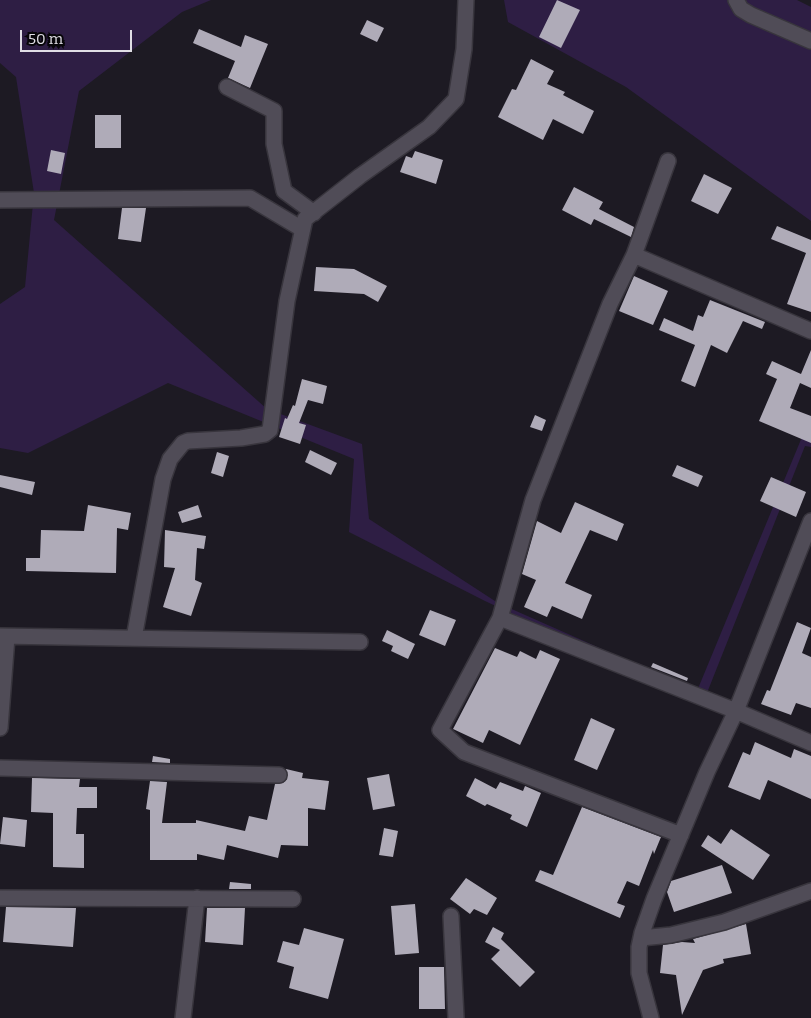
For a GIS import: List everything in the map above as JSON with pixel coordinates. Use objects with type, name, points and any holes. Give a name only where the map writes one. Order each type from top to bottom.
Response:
[{"type":"street","points":[[134,638],[163,478],[170,459],[183,443],[188,441],[241,438],[265,434],[270,430],[287,301],[302,228],[306,219],[360,176],[429,127],[456,100],[464,49],[466,0]]},
{"type":"street","points":[[736,0],[740,9],[811,41]]},
{"type":"street","points":[[227,87],[274,112],[274,144],[284,191],[314,213]]},
{"type":"street","points":[[668,161],[634,255],[610,304],[533,500],[500,618],[440,730],[464,752],[681,835]]},
{"type":"street","points":[[0,200],[250,198],[302,228]]},
{"type":"street","points":[[634,255],[811,331]]},
{"type":"street","points":[[651,1018],[643,995],[639,973],[641,938],[654,899],[707,772],[736,711],[811,521]]},
{"type":"street","points":[[500,618],[736,711],[811,743]]},
{"type":"street","points":[[0,728],[3,636],[360,642]]},
{"type":"street","points":[[0,768],[279,774]]},
{"type":"street","points":[[641,938],[671,935],[724,922],[811,890]]},
{"type":"street","points":[[0,898],[293,899]]},
{"type":"street","points":[[187,1018],[197,898]]},
{"type":"street","points":[[451,916],[456,1018]]},
{"type":"shaded area","points":[[0,0],[211,0],[182,12],[79,91],[54,220],[267,409],[362,444],[369,519],[498,603],[697,691],[802,437],[811,436],[811,447],[805,446],[703,703],[485,601],[349,532],[354,459],[168,383],[28,453],[0,448],[0,304],[25,287],[34,193],[16,77],[0,63]]},
{"type":"shaded area","points":[[504,0],[797,0],[811,7],[811,221],[626,87],[508,22]]},
{"type":"building","points":[[557,0],[580,10],[561,48],[539,37]]},
{"type":"building","points":[[367,20],[384,28],[377,42],[360,34]]},
{"type":"building","points":[[199,29],[241,47],[245,35],[268,44],[250,88],[228,78],[235,61],[193,43]]},
{"type":"building","points":[[531,59],[554,71],[547,84],[565,92],[563,95],[594,111],[583,134],[553,119],[543,140],[498,117],[512,89],[516,90]]},
{"type":"building","points":[[95,115],[121,115],[121,148],[95,148]]},
{"type":"building","points":[[51,150],[65,153],[61,174],[47,171]]},
{"type":"building","points":[[415,151],[443,160],[436,184],[400,172],[406,156],[412,158]]},
{"type":"building","points":[[704,174],[732,188],[718,214],[691,201]]},
{"type":"building","points":[[574,187],[603,202],[599,209],[634,227],[631,237],[594,219],[591,225],[562,210]]},
{"type":"building","points":[[122,208],[146,208],[141,242],[118,239]]},
{"type":"building","points":[[777,226],[811,240],[811,312],[787,304],[806,253],[771,239]]},
{"type":"building","points":[[316,267],[354,269],[387,286],[378,302],[364,294],[314,291]]},
{"type":"building","points":[[634,276],[668,291],[653,325],[619,311]]},
{"type":"building","points":[[710,300],[765,322],[762,329],[743,321],[727,353],[711,345],[695,387],[681,381],[695,345],[659,330],[664,318],[693,331],[698,315],[703,317]]},
{"type":"building","points":[[811,350],[811,388],[800,383],[790,408],[811,416],[811,443],[759,421],[777,379],[766,374],[772,361],[801,374]]},
{"type":"building","points":[[302,379],[327,386],[323,404],[308,400],[299,423],[306,425],[300,444],[279,437],[285,418],[287,419],[293,405],[295,406]]},
{"type":"building","points":[[535,415],[546,420],[542,431],[530,427]]},
{"type":"building","points":[[310,450],[337,463],[331,475],[305,462]]},
{"type":"building","points":[[217,452],[229,456],[223,477],[211,473]]},
{"type":"building","points":[[677,465],[703,476],[698,487],[672,476]]},
{"type":"building","points":[[0,475],[35,482],[32,495],[0,487]]},
{"type":"building","points":[[771,477],[806,492],[796,517],[760,501]]},
{"type":"building","points":[[575,502],[624,524],[617,541],[590,530],[565,583],[592,595],[582,619],[552,606],[547,617],[524,607],[536,580],[522,574],[537,521],[561,533]]},
{"type":"building","points":[[88,505],[131,513],[128,530],[117,528],[116,573],[26,571],[26,558],[40,558],[41,530],[84,531]]},
{"type":"building","points":[[198,505],[202,517],[182,523],[178,512]]},
{"type":"building","points":[[165,530],[206,536],[204,549],[197,548],[195,580],[202,583],[191,616],[163,607],[175,568],[164,567]]},
{"type":"building","points":[[430,610],[456,620],[445,646],[419,635]]},
{"type":"building","points":[[797,622],[811,628],[802,653],[811,657],[811,708],[796,703],[791,715],[761,704],[767,690],[770,691]]},
{"type":"building","points":[[387,630],[415,644],[408,659],[391,651],[393,646],[382,641]]},
{"type":"building","points":[[495,648],[517,657],[520,651],[536,659],[540,650],[560,659],[520,745],[489,730],[483,743],[453,729]]},
{"type":"building","points":[[653,663],[688,678],[687,681],[651,667]]},
{"type":"building","points":[[591,718],[615,729],[597,770],[574,760]]},
{"type":"building","points":[[755,742],[791,758],[794,749],[811,756],[811,799],[768,780],[760,800],[728,787],[743,752],[750,755]]},
{"type":"building","points":[[153,756],[170,759],[170,763],[152,762]]},
{"type":"building","points":[[286,769],[303,773],[302,778],[329,781],[325,810],[308,808],[308,846],[281,845],[278,858],[227,845],[224,860],[197,854],[197,860],[150,860],[150,810],[146,809],[150,781],[167,782],[162,823],[196,823],[196,820],[245,831],[249,816],[267,820],[275,784],[283,783],[287,779]]},
{"type":"building","points":[[389,774],[395,806],[373,810],[367,778]]},
{"type":"building","points":[[32,778],[80,779],[79,787],[97,787],[97,808],[77,808],[76,834],[84,834],[84,868],[53,867],[53,813],[31,812]]},
{"type":"building","points":[[475,778],[496,789],[500,782],[523,791],[525,786],[541,793],[527,827],[510,819],[512,815],[487,804],[485,806],[466,796]]},
{"type":"building","points":[[582,807],[661,837],[654,854],[653,850],[639,886],[627,881],[617,903],[625,906],[620,918],[535,881],[540,870],[553,875]]},
{"type":"building","points":[[3,817],[27,820],[25,847],[0,844]]},
{"type":"building","points":[[384,828],[398,831],[393,857],[379,855]]},
{"type":"building","points":[[731,829],[770,855],[753,880],[701,846],[708,835],[721,844]]},
{"type":"building","points":[[722,865],[732,893],[674,912],[667,892],[671,881]]},
{"type":"building","points":[[466,878],[497,898],[487,915],[474,909],[470,914],[450,899]]},
{"type":"building","points":[[230,882],[251,884],[251,889],[229,889]]},
{"type":"building","points":[[415,904],[419,953],[395,955],[391,906]]},
{"type":"building","points":[[6,907],[76,908],[73,947],[3,942]]},
{"type":"building","points":[[207,908],[245,908],[243,945],[205,942]]},
{"type":"building","points":[[746,924],[751,954],[723,959],[724,963],[703,970],[682,1015],[676,975],[660,973],[663,945],[682,942],[695,943],[693,939]]},
{"type":"building","points":[[493,927],[504,933],[501,939],[535,972],[520,987],[491,959],[500,950],[485,942]]},
{"type":"building","points":[[304,928],[344,939],[328,999],[289,988],[294,967],[277,962],[283,941],[299,945]]},
{"type":"building","points":[[419,967],[444,967],[445,1009],[419,1009]]}]
